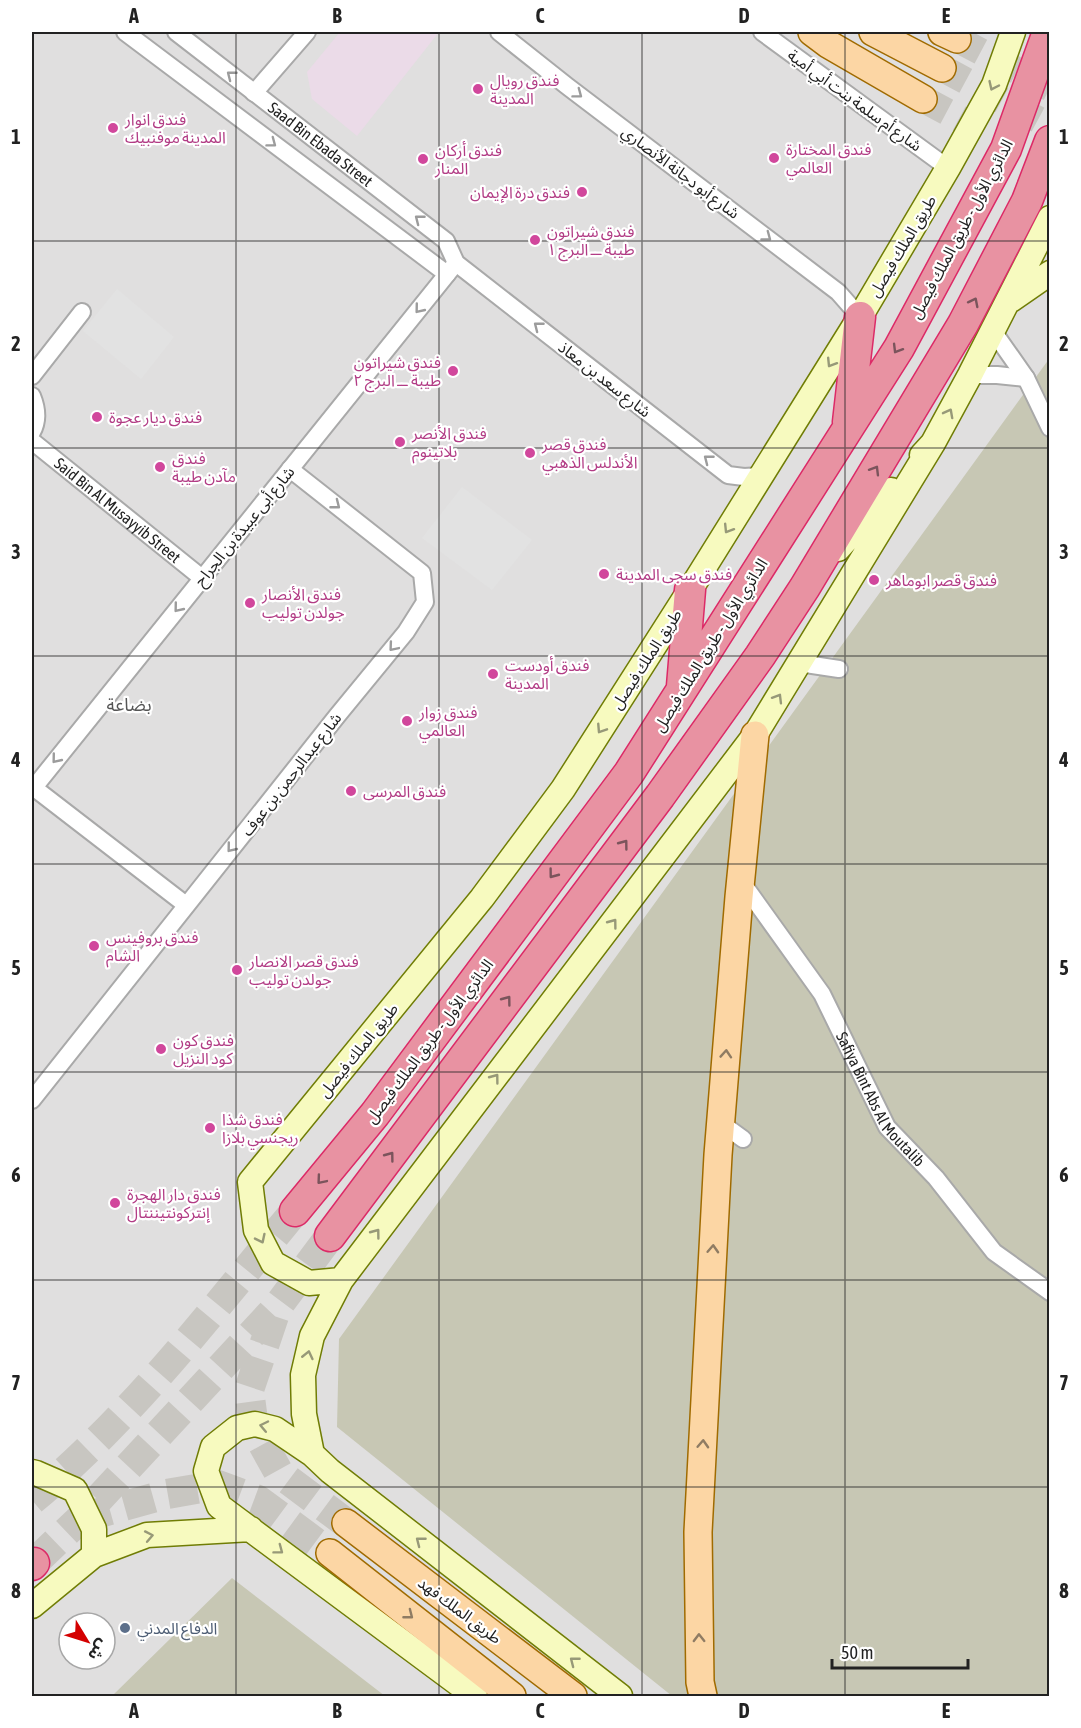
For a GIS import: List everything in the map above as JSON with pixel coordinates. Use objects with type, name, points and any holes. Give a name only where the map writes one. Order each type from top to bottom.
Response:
[{"type":"highway","name":"الدائري الأول - طريق الملك فيصل","points":[[295,1211],[375,1114],[629,773],[899,348],[1006,149],[1048,32]]},
{"type":"highway","points":[[330,1236],[660,796],[760,656],[799,596],[963,324],[1042,210],[1050,141]]},
{"type":"highway","points":[[1006,149],[1011,182],[1042,210]]},
{"type":"highway","points":[[848,428],[860,317]]},
{"type":"highway","points":[[751,581],[799,596]]},
{"type":"highway","points":[[682,690],[690,591]]},
{"type":"main road","points":[[812,32],[828,44],[923,99]]},
{"type":"main road","points":[[873,32],[942,68]]},
{"type":"main road","name":"طريق الملك فيصل","points":[[341,1280],[309,1283],[273,1263],[256,1230],[250,1182],[482,898],[562,789],[690,591],[860,317],[994,85],[1013,32]]},
{"type":"main road","points":[[312,1454],[304,1414],[303,1375],[312,1336],[341,1280],[755,735],[933,443],[1007,303],[1042,210]]},
{"type":"main road","points":[[1007,303],[1050,273]]},
{"type":"main road","points":[[799,596],[933,443]]},
{"type":"main road","points":[[703,1696],[700,1682],[698,1532],[721,1123],[740,881],[755,735]]},
{"type":"main road","points":[[475,1696],[219,1506],[206,1471],[213,1447],[237,1428],[255,1424],[275,1429],[312,1454],[330,1471],[620,1696]]},
{"type":"main road","points":[[32,1472],[75,1490],[94,1529],[94,1555]]},
{"type":"main road","name":"طريق الملك فهد","points":[[346,1523],[573,1696]]},
{"type":"main road","points":[[32,1606],[94,1555],[147,1535],[251,1529]]},
{"type":"main road","points":[[330,1553],[512,1696]]},
{"type":"street","name":"شارع سعد بن معاذ","points":[[125,32],[451,269],[728,475],[760,476]]},
{"type":"street","name":"Saad Bin Ebada Street","points":[[176,32],[446,241],[451,269]]},
{"type":"street","points":[[254,93],[307,32]]},
{"type":"street","name":"شارع أبو دجانة الأنصاري","points":[[499,32],[838,292],[860,317]]},
{"type":"street","name":"شارع أم سلمة بنت أبي أمية","points":[[762,32],[948,168]]},
{"type":"street","name":"شارع أبى عبيدة بن الجراح","points":[[32,789],[451,269]]},
{"type":"street","points":[[32,376],[82,312]]},
{"type":"street","points":[[993,331],[1026,378],[1050,428]]},
{"type":"street","points":[[970,375],[1026,378]]},
{"type":"street","points":[[32,396],[36,408],[35,426],[32,432]]},
{"type":"street","name":"Said Bin Al Musayyib Street","points":[[32,441],[202,578]]},
{"type":"street","name":"شارع عبدالرحمن بن عوف","points":[[32,1100],[406,632],[425,602],[422,573],[290,469]]},
{"type":"street","points":[[799,663],[839,669]]},
{"type":"street","points":[[32,789],[186,905]]},
{"type":"street","name":"Safiya Bint Abs Al Moutalib","points":[[740,881],[822,994],[886,1126],[936,1178],[994,1252],[1050,1292]]},
{"type":"street","points":[[721,1123],[743,1139]]},
{"type":"shaded area","points":[[32,32],[1049,32],[1049,1696],[32,1696]]},
{"type":"shaded area","points":[[340,32],[439,32],[357,136],[312,99],[307,72]]},
{"type":"shaded area","points":[[117,289],[174,337],[141,379],[83,331]]},
{"type":"shaded area","points":[[1049,359],[1049,1696],[672,1696],[337,1427],[339,1339]]},
{"type":"shaded area","points":[[462,487],[532,540],[492,590],[422,538]]},
{"type":"shaded area","points":[[232,1578],[385,1696],[112,1696]]},
{"type":"tunnel","points":[[957,39],[1050,88]]},
{"type":"tunnel","points":[[942,68],[1050,126]]},
{"type":"tunnel","points":[[923,99],[1050,167]]},
{"type":"tunnel","points":[[32,1500],[104,1434],[170,1362],[295,1211]]},
{"type":"tunnel","points":[[34,1563],[81,1518],[278,1306],[330,1236]]},
{"type":"tunnel","points":[[274,1316],[249,1390],[254,1428],[279,1473],[346,1523]]},
{"type":"tunnel","points":[[81,1518],[167,1494],[218,1485],[258,1500],[330,1553]]},
{"type":"place","name":"فندق رويال المدينة","points":[[478,89]]},
{"type":"place","name":"فندق انوار المدينة موفنبيك","points":[[113,128]]},
{"type":"place","name":"فندق المختارة العالمي","points":[[774,158]]},
{"type":"place","name":"فندق أركان المنار","points":[[423,159]]},
{"type":"place","name":"فندق درة الإيمان","points":[[582,192]]},
{"type":"place","name":"فندق شيراتون طيبة ــ البرج ١","points":[[535,240]]},
{"type":"place","name":"فندق شيراتون طيبة ــ البرج ٢","points":[[453,371]]},
{"type":"place","name":"فندق ديار عجوة","points":[[97,417]]},
{"type":"place","name":"فندق الأنصر بلاتينوم","points":[[400,442]]},
{"type":"place","name":"فندق قصر الأندلس الذهبي","points":[[530,453]]},
{"type":"place","name":"فندق مآدن طيبة","points":[[160,467]]},
{"type":"place","name":"فندق سجى المدينة","points":[[604,574]]},
{"type":"place","name":"فندق قصر ابوماهر","points":[[874,580]]},
{"type":"place","name":"فندق الأنصار جولدن توليب","points":[[250,603]]},
{"type":"place","name":"فندق أودست المدينة","points":[[493,674]]},
{"type":"place","name":"فندق زوار العالمي","points":[[407,721]]},
{"type":"place","name":"فندق المرسى","points":[[351,791]]},
{"type":"place","name":"فندق بروفينس الشام","points":[[94,946]]},
{"type":"place","name":"فندق قصر الانصار جولدن توليب","points":[[237,970]]},
{"type":"place","name":"فندق كون كود النزيل","points":[[161,1049]]},
{"type":"place","name":"فندق شذا ريجنسي بلازا","points":[[210,1128]]},
{"type":"place","name":"فندق دار الهجرة إنتركونتيننتال","points":[[115,1203]]},
{"type":"place","name":"الدفاع المدني","points":[[125,1628]]},
{"type":"district","name":"بضاعة","points":[[129,705]]}]
